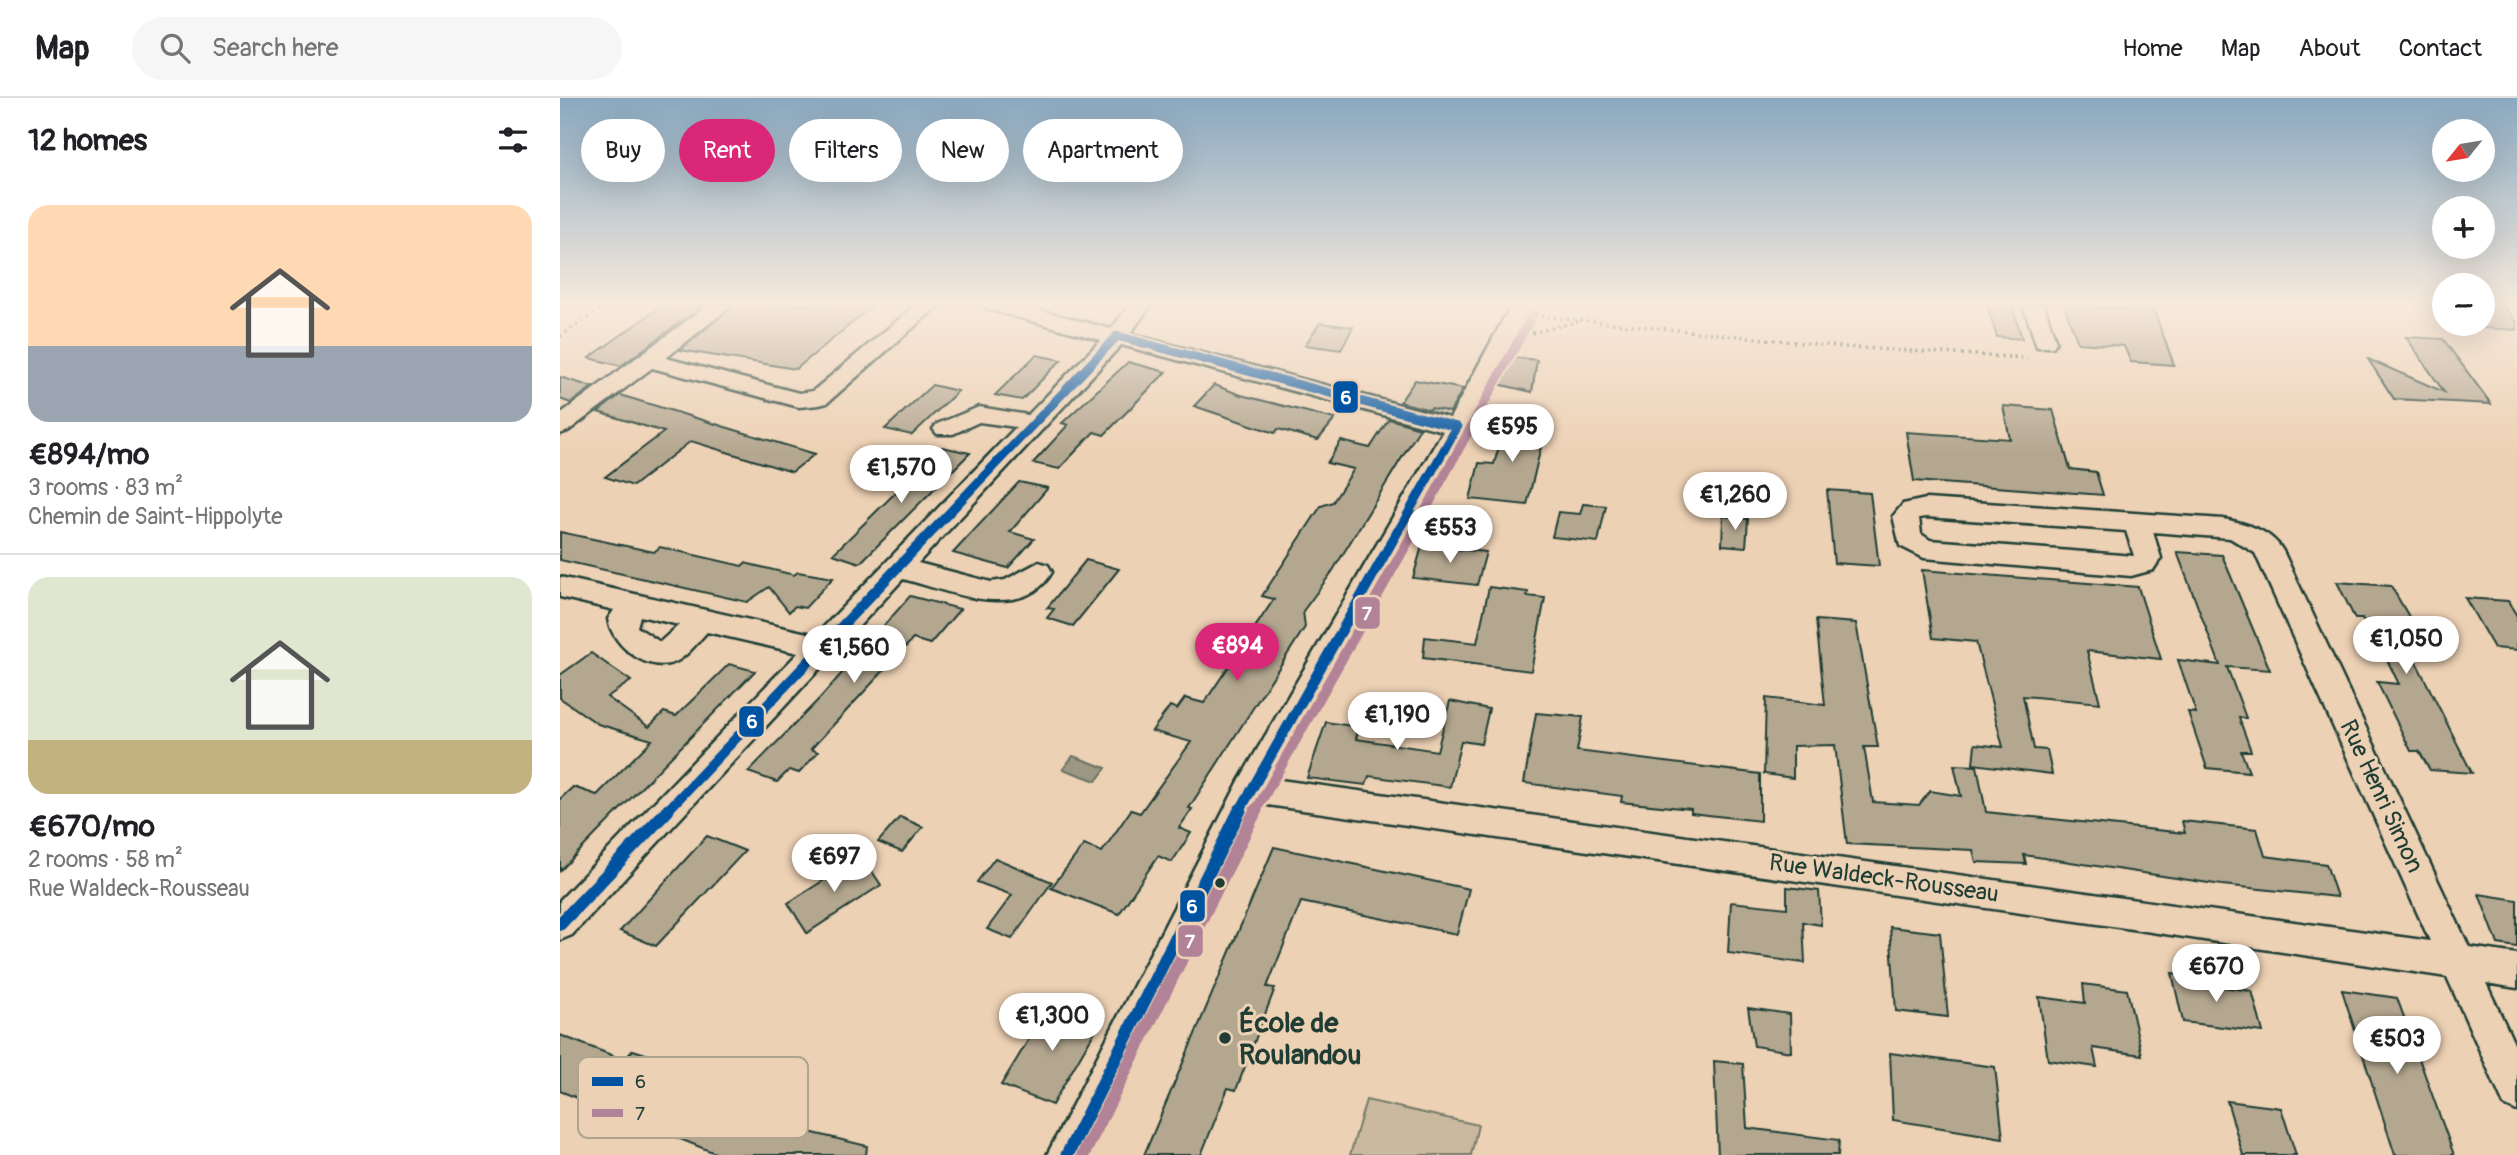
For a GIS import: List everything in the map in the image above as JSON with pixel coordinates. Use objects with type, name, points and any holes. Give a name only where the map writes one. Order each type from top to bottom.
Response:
[{"type":"street","points":[[560,426],[657,354]]},
{"type":"street","points":[[649,360],[799,400],[813,400],[872,354]]},
{"type":"street","points":[[560,924],[1100,354]]},
{"type":"street","points":[[1182,354],[1457,427]]},
{"type":"street","points":[[1067,1155],[1251,789],[1496,354]]},
{"type":"street","points":[[945,429],[969,414],[979,412],[1034,424]]},
{"type":"street","name":"Rue Henri Simon","points":[[2137,523],[2148,558],[2144,563],[2131,566],[1924,549],[1909,539],[1906,516],[1912,509],[1926,508],[2236,530],[2249,535],[2270,551],[2517,1092]]},
{"type":"street","points":[[898,568],[991,592],[1011,590],[1039,572]]},
{"type":"street","points":[[560,587],[822,648]]},
{"type":"street","points":[[634,604],[622,619],[624,632],[655,654],[669,652],[702,620]]},
{"type":"street","name":"Rue Waldeck-Rousseau","points":[[1251,789],[2112,910],[2517,971]]},
{"type":"path","points":[[1929,354],[2033,357],[2035,354]]},
{"type":"shaded area","points":[[1073,756],[1106,768],[1096,781],[1063,769]]},
{"type":"shaded area","points":[[1366,1100],[1478,1125],[1471,1155],[1350,1155]]},
{"type":"building","points":[[594,354],[637,354],[621,366],[589,358]]},
{"type":"building","points":[[706,354],[814,354],[796,369]]},
{"type":"building","points":[[2128,354],[2170,354],[2174,365],[2131,362]]},
{"type":"building","points":[[2418,354],[2454,354],[2491,404],[2394,399],[2368,359],[2444,392]]},
{"type":"building","points":[[1036,355],[1061,360],[1022,400],[995,395]]},
{"type":"building","points":[[1512,357],[1537,360],[1532,392],[1498,384]]},
{"type":"building","points":[[1128,362],[1166,372],[1104,435],[1094,432],[1059,469],[1033,463],[1068,425],[1062,423]]},
{"type":"building","points":[[560,377],[592,387],[571,403],[560,399]]},
{"type":"building","points":[[1415,380],[1463,389],[1450,412],[1430,410],[1400,402]]},
{"type":"building","points":[[932,385],[958,391],[912,435],[885,429]]},
{"type":"building","points":[[1214,385],[1241,395],[1335,419],[1318,440],[1278,429],[1275,433],[1194,406]]},
{"type":"building","points":[[620,395],[815,454],[792,472],[691,441],[633,486],[605,477],[664,432],[598,412]]},
{"type":"building","points":[[2003,406],[2053,410],[2070,469],[2096,472],[2103,495],[1914,481],[1906,432],[2010,439]]},
{"type":"building","points":[[1507,418],[1547,422],[1527,505],[1470,499],[1479,463],[1494,464]]},
{"type":"building","points":[[1389,419],[1420,428],[1332,572],[1303,611],[1305,627],[1189,808],[1192,809],[1179,828],[1191,833],[1172,862],[1158,856],[1119,914],[1051,888],[1084,845],[1102,852],[1131,810],[1140,813],[1191,742],[1152,731],[1170,706],[1177,709],[1185,698],[1204,703],[1274,599],[1262,596],[1321,506],[1333,502],[1354,469],[1327,463],[1341,441],[1370,448]]},
{"type":"building","points":[[942,447],[970,453],[860,563],[833,554]]},
{"type":"building","points":[[1019,482],[1048,488],[1010,532],[1034,539],[1008,568],[953,553]]},
{"type":"building","points":[[1827,490],[1870,493],[1879,566],[1834,563]]},
{"type":"building","points":[[1583,504],[1606,506],[1598,542],[1552,537],[1558,512],[1580,514]]},
{"type":"building","points":[[1723,516],[1748,519],[1746,547],[1722,545]]},
{"type":"building","points":[[560,532],[654,552],[660,547],[742,566],[745,563],[794,575],[798,572],[833,578],[805,608],[795,606],[789,612],[769,587],[747,602],[560,560]]},
{"type":"building","points":[[1422,546],[1486,552],[1477,585],[1413,578]]},
{"type":"building","points":[[2177,552],[2222,555],[2270,670],[2227,667],[2246,718],[2239,718],[2251,751],[2241,751],[2249,772],[2207,768],[2188,712],[2196,713],[2178,660],[2220,665]]},
{"type":"building","points":[[1086,560],[1119,569],[1073,626],[1047,618],[1054,609],[1047,608]]},
{"type":"building","points":[[1922,570],[2138,587],[2161,659],[2087,651],[2100,703],[2023,696],[2034,749],[2047,750],[2052,774],[1973,764],[1975,744],[2003,747],[1976,642],[1933,638]]},
{"type":"building","points":[[2337,582],[2391,586],[2432,656],[2412,654],[2472,773],[2430,770],[2419,751],[2411,751],[2377,682],[2399,684],[2373,631],[2368,631],[2362,619],[2355,619]]},
{"type":"building","points":[[1489,587],[1528,592],[1527,596],[1545,598],[1531,671],[1423,658],[1425,637],[1477,643]]},
{"type":"building","points":[[910,596],[960,609],[930,644],[913,639],[811,749],[818,752],[799,773],[789,770],[777,782],[748,772],[820,698]]},
{"type":"building","points":[[2465,598],[2508,601],[2517,616],[2517,650],[2494,648]]},
{"type":"building","points":[[1816,620],[1856,623],[1878,747],[1864,747],[1873,802],[1919,805],[1930,791],[1961,796],[1954,765],[1977,766],[1986,812],[2185,833],[2182,821],[2257,829],[2265,856],[2326,864],[2337,897],[2222,885],[2024,855],[2026,864],[1976,862],[1973,850],[1847,844],[1835,745],[1793,746],[1793,778],[1764,774],[1766,698],[1825,705]]},
{"type":"building","points":[[591,653],[631,681],[607,697],[649,727],[664,712],[676,716],[729,664],[755,671],[560,871],[560,799],[573,787],[597,795],[652,740],[598,724],[560,698],[560,675]]},
{"type":"building","points":[[1450,701],[1489,709],[1481,744],[1461,741],[1450,787],[1369,776],[1366,785],[1307,778],[1326,722],[1359,727],[1356,739],[1437,751]]},
{"type":"building","points":[[1536,713],[1583,717],[1577,751],[1760,774],[1760,821],[1691,813],[1691,809],[1621,802],[1622,796],[1524,783]]},
{"type":"building","points":[[900,817],[923,827],[902,852],[878,842]]},
{"type":"building","points":[[707,836],[745,851],[656,946],[620,931]]},
{"type":"building","name":"École de Roulandou","points":[[1274,847],[1469,889],[1457,934],[1301,902],[1267,987],[1275,988],[1236,1090],[1228,1088],[1201,1155],[1144,1155]]},
{"type":"building","points":[[862,856],[881,885],[807,933],[788,903]]},
{"type":"building","points":[[995,858],[1052,882],[1012,939],[987,929],[1012,895],[977,882]]},
{"type":"building","points":[[1787,887],[1819,891],[1821,925],[1803,922],[1805,963],[1728,953],[1731,902],[1787,908]]},
{"type":"building","points":[[2479,894],[2517,900],[2517,947],[2498,944]]},
{"type":"building","points":[[1890,927],[1940,933],[1948,1017],[1896,1011]]},
{"type":"building","points":[[2172,973],[2220,980],[2222,987],[2252,991],[2263,1032],[2183,1022]]},
{"type":"building","points":[[2083,984],[2127,990],[2142,1055],[2093,1048],[2097,1067],[2048,1060],[2039,997],[2085,1003]]},
{"type":"building","points":[[2342,990],[2397,998],[2454,1155],[2395,1155]]},
{"type":"building","points":[[1052,1001],[1102,1019],[1052,1105],[1001,1085]]},
{"type":"building","points":[[1748,1008],[1790,1014],[1791,1052],[1754,1046]]},
{"type":"building","points":[[560,1035],[616,1057],[578,1057],[578,1098],[560,1091]]},
{"type":"building","points":[[633,1050],[655,1057],[627,1057]]},
{"type":"building","points":[[1890,1053],[1995,1067],[2003,1138],[1893,1120]]},
{"type":"building","points":[[1714,1061],[1743,1064],[1747,1128],[1839,1140],[1838,1155],[1718,1155]]},
{"type":"building","points":[[2227,1101],[2281,1108],[2296,1155],[2243,1155]]},
{"type":"building","points":[[808,1132],[867,1146],[866,1155],[720,1155],[678,1138],[808,1138]]},
{"type":"transit line","name":"6","points":[[560,924],[1100,354]]},
{"type":"transit line","name":"6","points":[[1067,1155],[1251,789],[1457,427],[1185,354]]},
{"type":"transit line","name":"7","points":[[1083,1155],[1263,796],[1511,354]]},
{"type":"place","name":"École de Roulandou","points":[[1225,1038]]}]
